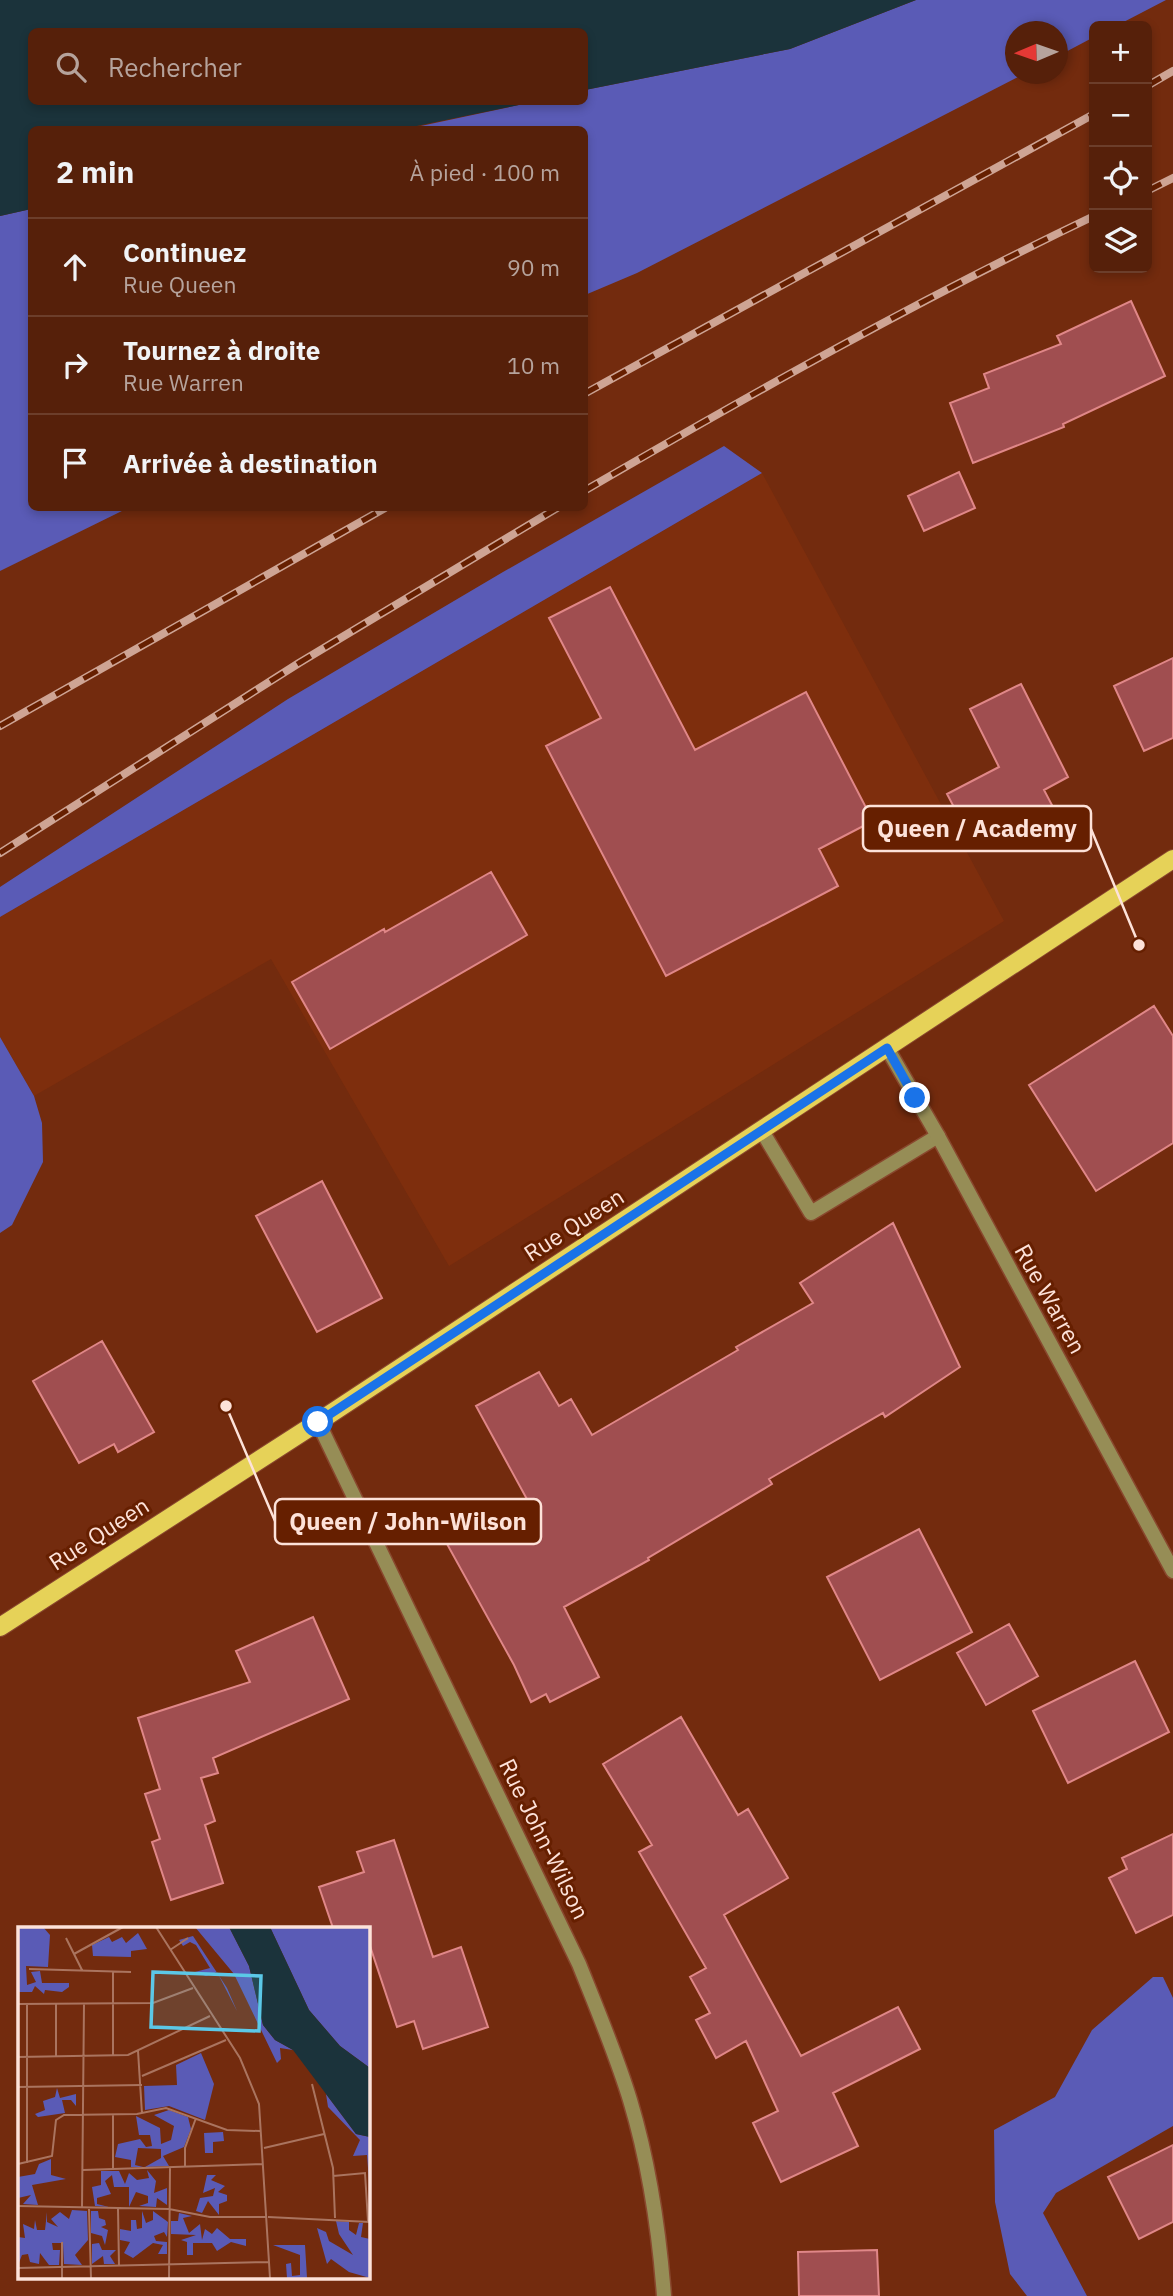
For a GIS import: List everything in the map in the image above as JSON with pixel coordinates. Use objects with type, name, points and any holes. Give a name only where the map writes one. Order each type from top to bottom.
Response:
[{"type":"main road","name":"Rue Queen","points":[[0,1627],[318,1422],[1173,859]]},
{"type":"street","name":"Rue Warren","points":[[887,1048],[938,1136],[1173,1571]]},
{"type":"street","points":[[762,1131],[811,1213],[938,1136]]},
{"type":"street","name":"Rue John-Wilson","points":[[318,1422],[579,1964],[609,2039],[630,2101],[649,2183],[664,2296]]},
{"type":"shaded area","points":[[916,0],[1166,0],[1126,21],[1089,21],[1089,40],[1068,51],[1068,21],[1005,21],[1005,84],[637,273],[588,294],[588,126],[421,126],[519,105],[588,105],[588,89],[790,49]]},
{"type":"shaded area","points":[[28,210],[28,511],[122,511],[0,571],[0,216]]},
{"type":"shaded area","points":[[724,446],[762,473],[0,917],[0,887],[288,699]]},
{"type":"shaded area","points":[[762,473],[1004,921],[449,1266],[271,959],[34,1096],[0,1037],[0,917]]},
{"type":"shaded area","points":[[0,1037],[34,1096],[42,1123],[43,1162],[12,1225],[0,1233]]},
{"type":"shaded area","points":[[1153,1977],[1163,1977],[1173,1998],[1173,2126],[1056,2193],[1043,2213],[1087,2296],[1027,2296],[1010,2274],[995,2202],[994,2130],[1055,2097],[1092,2030]]},
{"type":"water","points":[[0,0],[916,0],[790,49],[588,89],[588,28],[28,28],[28,105],[518,105],[417,126],[28,126],[28,210],[0,216]]},
{"type":"building","points":[[1131,301],[1165,376],[1063,424],[1064,427],[973,463],[950,403],[989,388],[984,374],[1061,344],[1057,336]]},
{"type":"building","points":[[959,472],[975,508],[924,531],[908,496]]},
{"type":"building","points":[[610,587],[695,750],[806,692],[873,821],[819,849],[838,886],[666,976],[546,746],[601,718],[549,618]]},
{"type":"building","points":[[1173,658],[1173,738],[1144,751],[1114,686]]},
{"type":"building","points":[[1021,684],[1068,777],[1044,790],[1053,807],[975,847],[947,794],[999,767],[970,709]]},
{"type":"building","points":[[491,872],[527,935],[330,1049],[292,982]]},
{"type":"building","points":[[1154,1006],[1173,1036],[1173,1143],[1096,1191],[1029,1085]]},
{"type":"building","points":[[322,1181],[382,1298],[317,1332],[256,1216]]},
{"type":"building","points":[[893,1223],[960,1367],[885,1417],[883,1413],[769,1479],[772,1484],[648,1558],[649,1560],[564,1607],[599,1677],[550,1702],[546,1694],[531,1702],[514,1665],[447,1544],[528,1501],[476,1406],[539,1372],[559,1406],[571,1399],[592,1435],[813,1303],[800,1283]]},
{"type":"building","points":[[102,1341],[154,1432],[118,1452],[114,1444],[79,1463],[33,1381]]},
{"type":"building","points":[[919,1529],[972,1632],[880,1680],[827,1577]]},
{"type":"building","points":[[313,1617],[349,1699],[213,1758],[218,1773],[201,1778],[215,1821],[205,1825],[223,1883],[171,1900],[152,1842],[160,1839],[145,1794],[160,1789],[138,1718],[250,1682],[236,1651]]},
{"type":"building","points":[[1009,1624],[1038,1676],[986,1705],[957,1653]]},
{"type":"building","points":[[1135,1661],[1169,1732],[1068,1783],[1033,1711]]},
{"type":"building","points":[[681,1717],[738,1815],[748,1809],[788,1878],[724,1915],[801,2056],[898,2007],[920,2049],[833,2093],[858,2146],[781,2182],[753,2123],[778,2111],[746,2041],[716,2058],[696,2020],[710,2013],[690,1977],[706,1968],[639,1852],[652,1845],[603,1764]]},
{"type":"building","points":[[1173,1834],[1173,1915],[1136,1933],[1109,1878],[1127,1869],[1122,1858]]},
{"type":"building","points":[[394,1840],[433,1957],[461,1947],[488,2027],[423,2049],[414,2021],[397,2027],[369,1943],[369,1927],[333,1927],[319,1887],[364,1872],[357,1852]]},
{"type":"building","points":[[1173,2145],[1173,2222],[1139,2239],[1108,2177]]},
{"type":"building","points":[[877,2250],[879,2296],[799,2296],[798,2252]]},
{"type":"railway","points":[[1150,84],[1173,71]]},
{"type":"railway","points":[[588,392],[1089,117]]},
{"type":"railway","points":[[1152,188],[1173,178]]},
{"type":"railway","points":[[588,489],[836,348],[964,280],[1089,218]]},
{"type":"railway","points":[[0,726],[380,511]]},
{"type":"railway","points":[[0,853],[299,663],[552,511]]},
{"type":"place","name":"Queen / Academy","points":[[1139,945]]},
{"type":"place","name":"Queen / John-Wilson","points":[[226,1406]]},
{"type":"route","points":[[318,1422],[887,1048],[915,1098]]}]
